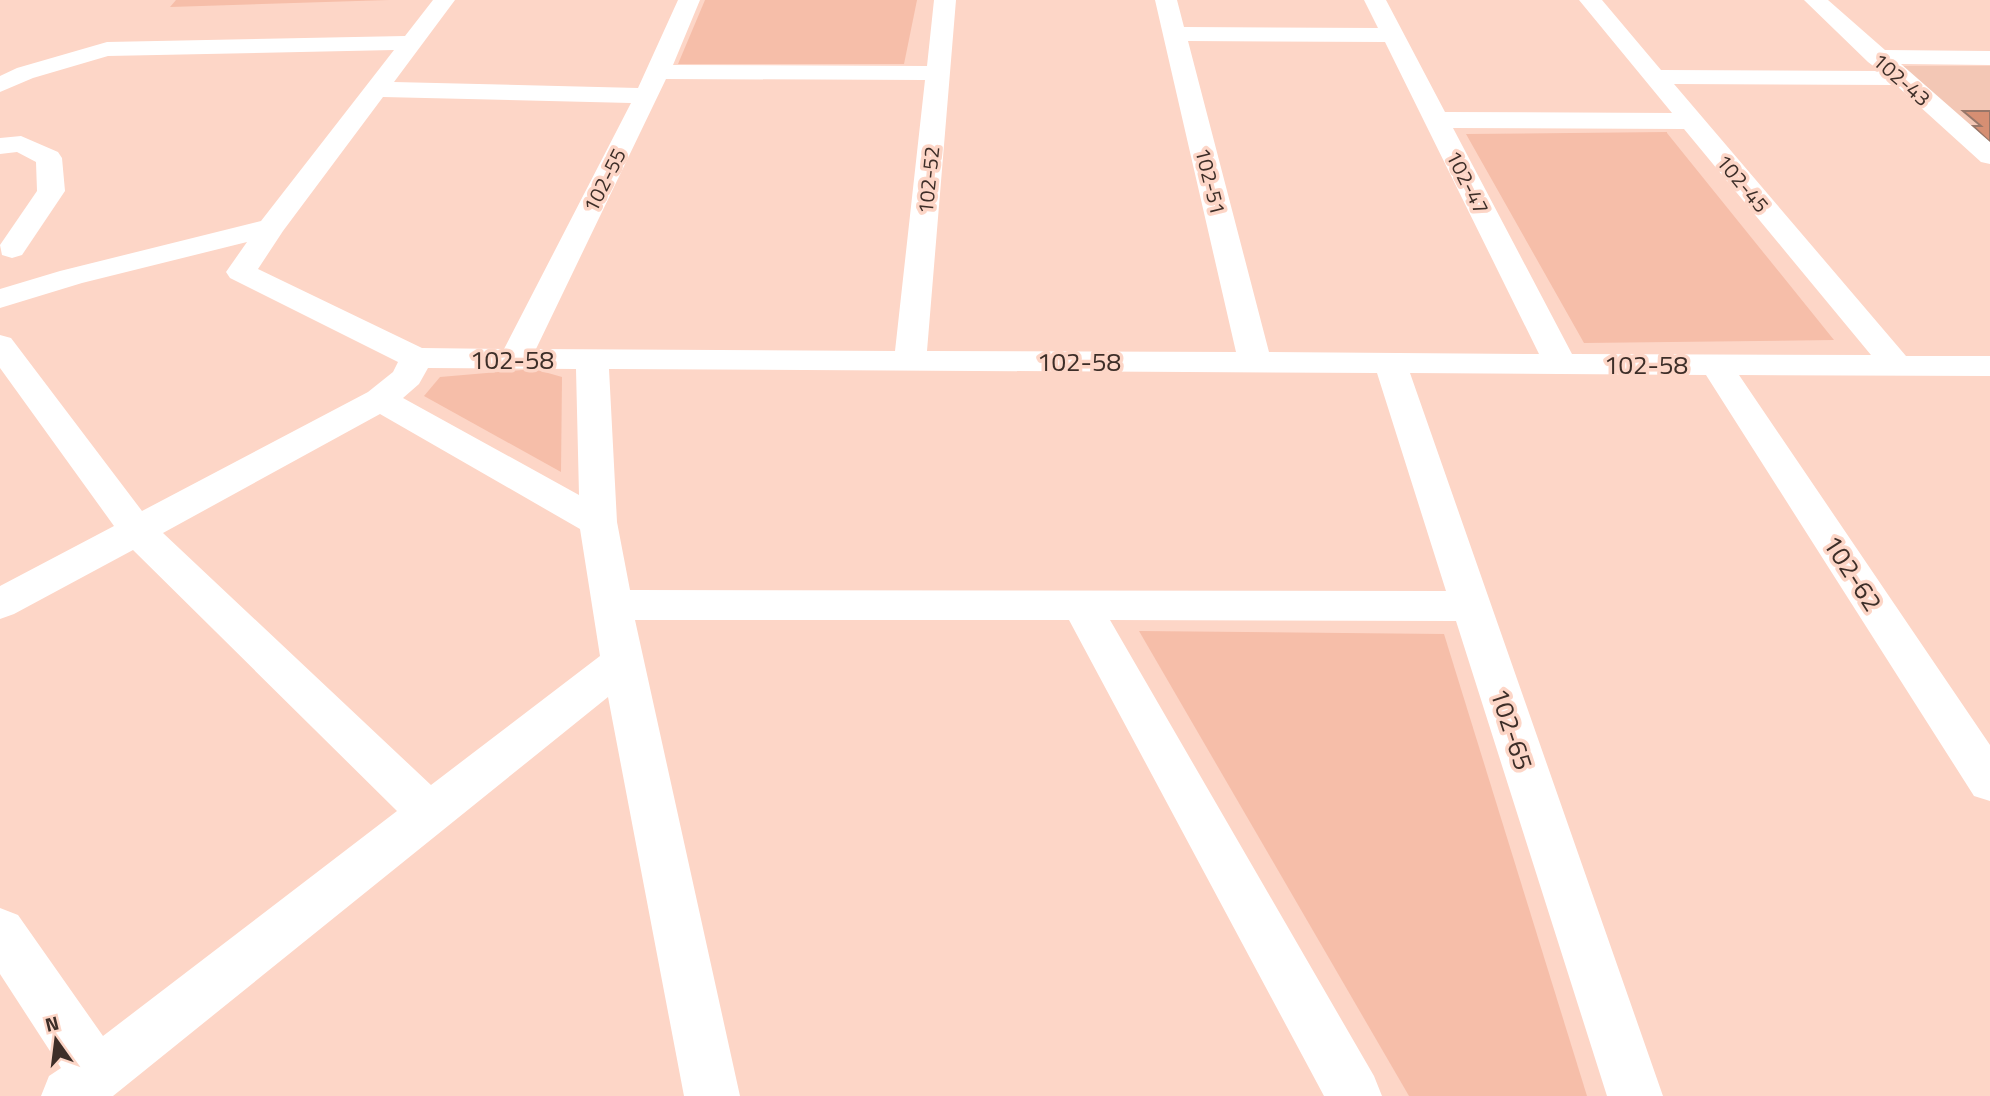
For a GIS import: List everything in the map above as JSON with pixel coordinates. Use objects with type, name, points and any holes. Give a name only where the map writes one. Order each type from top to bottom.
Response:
[{"type":"street","points":[[0,299],[71,277],[271,227],[444,0]]},
{"type":"street","name":"102-55","points":[[515,358],[652,84],[689,0]]},
{"type":"street","name":"102-52","points":[[910,360],[945,0]]},
{"type":"street","name":"102-51","points":[[1166,0],[1255,362]]},
{"type":"street","name":"102-47","points":[[1376,0],[1561,363]]},
{"type":"street","name":"102-45","points":[[1590,0],[1896,365]]},
{"type":"street","name":"102-43","points":[[1815,0],[1990,156]]},
{"type":"street","points":[[1175,34],[1393,35]]},
{"type":"street","points":[[0,85],[24,73],[107,49],[410,43]]},
{"type":"street","points":[[1876,57],[1990,58]]},
{"type":"street","points":[[376,89],[652,84],[938,72]]},
{"type":"street","points":[[1655,77],[1901,78]]},
{"type":"street","points":[[1437,120],[1692,121]]},
{"type":"street","points":[[0,146],[21,144],[49,158],[51,191],[6,246],[71,277]]},
{"type":"street","name":"102-58","points":[[271,227],[241,272],[416,358],[1990,366]]},
{"type":"street","points":[[0,345],[137,531],[430,813]]},
{"type":"street","points":[[0,604],[380,400],[407,377],[416,358]]},
{"type":"street","points":[[592,359],[598,522],[622,662],[712,1096]]},
{"type":"street","name":"102-65","points":[[1390,363],[1635,1096]]},
{"type":"street","name":"102-62","points":[[1716,365],[1990,782]]},
{"type":"street","points":[[380,400],[598,522]]},
{"type":"street","points":[[1080,604],[1354,1096]]},
{"type":"street","points":[[612,605],[1471,606]]},
{"type":"street","points":[[0,931],[83,1085],[622,662]]},
{"type":"shaded area","points":[[176,0],[389,0],[170,7]]},
{"type":"shaded area","points":[[705,0],[917,0],[904,64],[678,64]]},
{"type":"shaded area","points":[[1901,66],[1990,66],[1990,145]]},
{"type":"shaded area","points":[[1667,132],[1834,340],[1584,343],[1466,134]]},
{"type":"shaded area","points":[[534,369],[562,377],[561,472],[424,396],[440,377]]},
{"type":"shaded area","points":[[1139,631],[1444,634],[1587,1096],[1409,1096]]},
{"type":"building","points":[[1963,111],[1990,111],[1990,142],[1973,126],[1981,126]]}]
